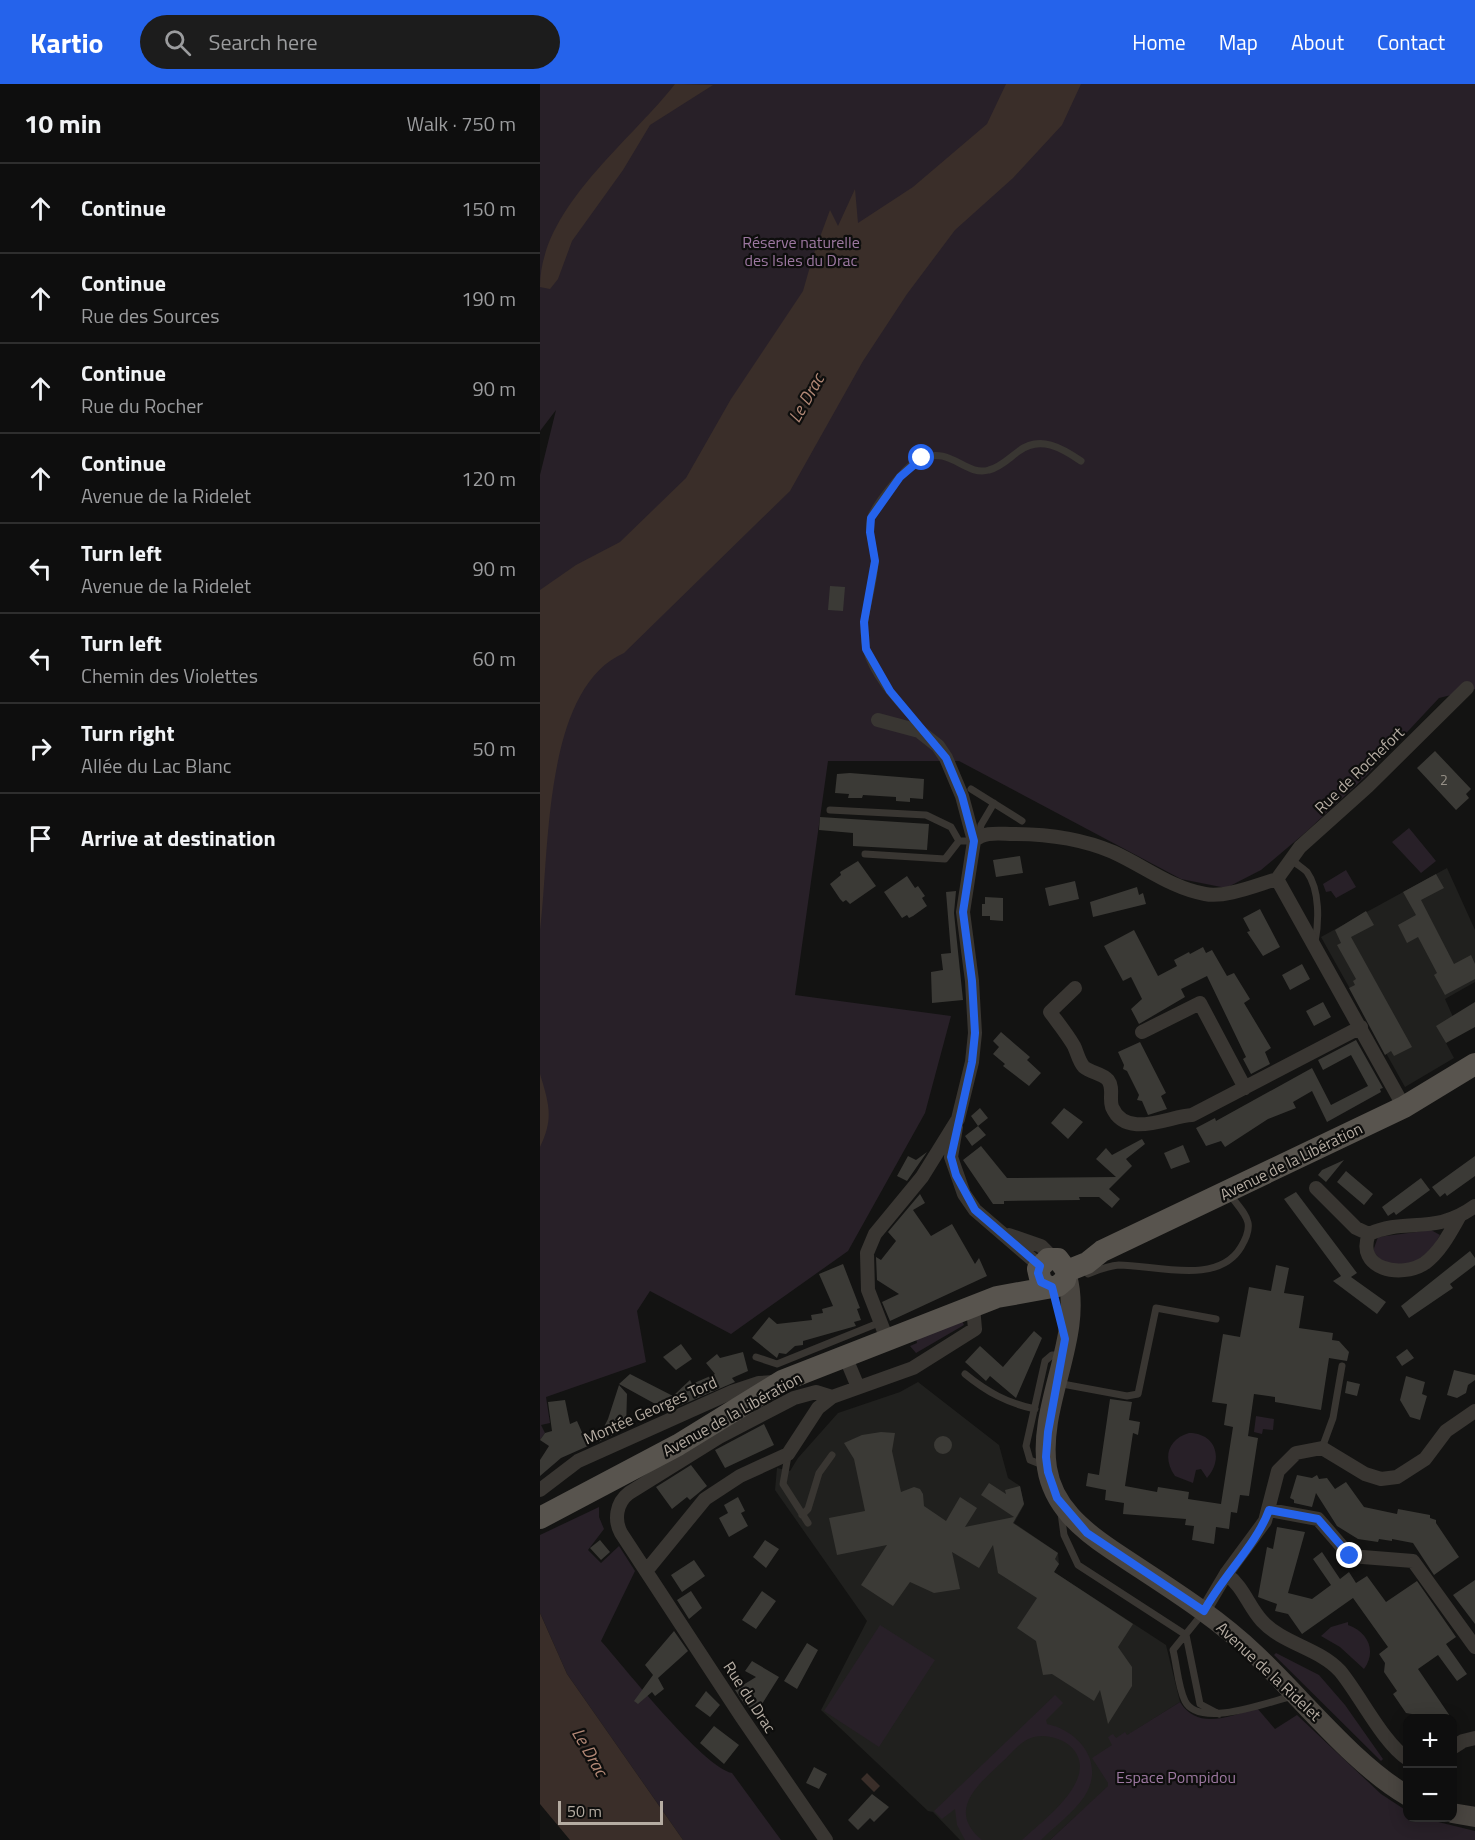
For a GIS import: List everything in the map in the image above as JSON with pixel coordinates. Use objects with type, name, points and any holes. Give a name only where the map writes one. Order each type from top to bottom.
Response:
[{"type":"main road","name":"Avenue de la Libération","points":[[540,1518],[678,1445],[782,1381],[845,1356],[884,1330],[973,1307],[1054,1272],[1087,1263],[1102,1251],[1404,1107],[1475,1064]]},
{"type":"main road","name":"Avenue de la Ridelet","points":[[1054,1272],[1064,1347],[1048,1432],[1046,1466],[1061,1504],[1087,1533],[1204,1611],[1253,1652],[1367,1765],[1403,1793]]},
{"type":"main road","points":[[1457,1814],[1475,1817]]},
{"type":"street","name":"Rue de Rochefort","points":[[1277,879],[1300,847],[1368,786],[1467,688]]},
{"type":"street","points":[[878,720],[907,727],[931,739],[950,767],[976,839],[963,912],[972,981],[975,1033],[972,1062],[951,1157],[956,1175],[975,1210],[1004,1233],[1041,1246],[1054,1272]]},
{"type":"street","points":[[976,839],[992,834],[1045,834],[1080,840],[1113,852],[1179,887],[1207,895],[1277,879],[1404,1107]]},
{"type":"street","points":[[1075,988],[1050,1011],[1074,1047],[1083,1066],[1107,1079],[1111,1085],[1112,1106],[1125,1120],[1145,1125],[1175,1116],[1192,1115],[1361,1027]]},
{"type":"street","points":[[1142,1032],[1200,1004],[1245,1088]]},
{"type":"street","points":[[884,1330],[868,1290],[867,1253],[875,1234],[922,1177],[958,1119]]},
{"type":"street","points":[[1316,1188],[1356,1228],[1369,1234]]},
{"type":"street","points":[[1369,1234],[1377,1230],[1439,1224],[1459,1217],[1475,1206]]},
{"type":"street","points":[[1369,1234],[1366,1247],[1374,1262],[1383,1269],[1401,1272],[1425,1263],[1447,1238],[1459,1217]]},
{"type":"street","name":"Rue du Drac","points":[[788,1454],[818,1408],[832,1397],[913,1368],[975,1329],[973,1307]]},
{"type":"street","points":[[845,1356],[858,1387]]},
{"type":"street","name":"Montée Georges Tord","points":[[540,1490],[578,1461],[732,1392],[759,1383],[782,1381]]},
{"type":"street","name":"Rue du Drac","points":[[826,1840],[741,1716],[647,1570],[636,1557],[618,1528],[617,1514],[624,1497],[719,1437],[794,1398],[816,1392],[832,1397]]},
{"type":"street","points":[[1204,1611],[1226,1574],[1265,1521],[1278,1471],[1296,1453],[1322,1448],[1365,1474],[1381,1479],[1397,1477],[1425,1459],[1446,1431],[1475,1411]]},
{"type":"street","points":[[647,1570],[705,1499],[740,1476],[788,1454]]},
{"type":"street","points":[[1269,1510],[1318,1519],[1350,1556],[1413,1562],[1475,1647]]},
{"type":"street","points":[[1226,1574],[1243,1591],[1255,1612],[1267,1626],[1337,1668],[1403,1755]]},
{"type":"street","points":[[1457,1745],[1475,1738]]},
{"type":"lane","points":[[931,739],[890,691],[866,649],[864,622],[875,561],[870,532],[872,514],[916,460],[931,455],[950,457],[976,470],[986,471],[996,468],[1020,450],[1041,443],[1065,450],[1081,461]]},
{"type":"lane","points":[[971,789],[1022,821]]},
{"type":"lane","points":[[865,854],[945,859],[960,841],[976,839],[994,803]]},
{"type":"lane","points":[[830,810],[926,815],[951,827],[960,841]]},
{"type":"lane","points":[[1292,860],[1307,872],[1315,892],[1318,923],[1315,945]]},
{"type":"lane","points":[[1054,1272],[1084,1275],[1118,1265],[1204,1269],[1223,1263],[1238,1252],[1248,1235],[1249,1219],[1228,1192]]},
{"type":"lane","points":[[1058,1383],[1127,1396],[1138,1394],[1156,1308],[1216,1319]]},
{"type":"lane","points":[[756,1357],[777,1364],[884,1330]]},
{"type":"lane","points":[[1046,1466],[1030,1460],[1026,1446],[1045,1361],[1064,1347]]},
{"type":"lane","points":[[1322,1448],[1333,1418],[1342,1366]]},
{"type":"lane","points":[[965,1374],[984,1390],[1011,1404],[1035,1409]]},
{"type":"lane","points":[[788,1454],[783,1484],[807,1523]]},
{"type":"lane","points":[[802,1515],[808,1509],[819,1473],[832,1455]]},
{"type":"lane","points":[[1061,1504],[1064,1535],[1078,1565],[1186,1635],[1200,1704],[1219,1714]]},
{"type":"lane","points":[[1204,1611],[1173,1650],[1185,1702],[1199,1713],[1219,1714],[1297,1695]]},
{"type":"shaded area","points":[[1447,868],[1475,930],[1475,982],[1445,999],[1453,1017],[1437,1026],[1454,1058],[1405,1087],[1321,937]]},
{"type":"shaded area","points":[[918,1382],[999,1445],[1008,1478],[1020,1486],[1024,1505],[1014,1523],[1058,1553],[1059,1564],[1054,1572],[1166,1645],[1180,1702],[1112,1745],[1108,1787],[1050,1840],[960,1840],[933,1812],[928,1811],[821,1710],[867,1621],[775,1490],[777,1468],[790,1471],[798,1458],[838,1413],[900,1392]]},
{"type":"green space","name":"Réserve naturelle des Isles du Drac","points":[[540,84],[1475,84],[1475,689],[1439,698],[1366,776],[1306,832],[1261,870],[1226,888],[1181,879],[959,761],[828,761],[795,995],[951,1016],[925,1113],[848,1251],[731,1334],[650,1291],[637,1311],[646,1362],[546,1397],[550,1423],[541,1425],[545,1433],[540,1440],[540,475],[556,410],[540,431]]},
{"type":"green space","points":[[1409,828],[1436,861],[1421,873],[1392,842]]},
{"type":"green space","points":[[1346,870],[1356,887],[1336,898],[1331,891],[1326,892],[1323,884]]},
{"type":"green space","points":[[1431,1230],[1440,1235],[1432,1249],[1409,1267],[1385,1265],[1373,1251],[1378,1237]]},
{"type":"green space","points":[[962,1321],[964,1325],[916,1353],[910,1346],[917,1343],[916,1338]]},
{"type":"green space","points":[[1256,1416],[1274,1419],[1273,1430],[1263,1429],[1262,1434],[1254,1432]]},
{"type":"green space","points":[[1189,1433],[1206,1437],[1211,1442],[1216,1455],[1212,1471],[1207,1478],[1201,1469],[1196,1470],[1193,1483],[1175,1476],[1168,1456],[1172,1444]]},
{"type":"green space","points":[[599,1507],[599,1517],[604,1529],[588,1550],[601,1563],[619,1546],[635,1571],[601,1641],[684,1736],[719,1767],[732,1773],[781,1840],[683,1840],[567,1674],[540,1613],[540,1535]]},
{"type":"green space","points":[[1348,1622],[1348,1625],[1361,1632],[1368,1643],[1370,1656],[1364,1669],[1340,1647],[1321,1636],[1331,1627]]},
{"type":"green space","points":[[880,1625],[935,1660],[879,1747],[824,1711]]},
{"type":"green space","points":[[1276,1653],[1319,1675],[1345,1705],[1383,1759],[1381,1761],[1274,1655]]},
{"type":"green space","points":[[1055,1695],[1063,1703],[1046,1720],[1047,1724],[1059,1728],[1079,1741],[1091,1761],[1090,1785],[1084,1797],[1041,1840],[1022,1840],[1066,1797],[1075,1784],[1080,1770],[1078,1757],[1069,1745],[1048,1736],[1029,1739],[1016,1748],[984,1780],[970,1798],[966,1808],[967,1818],[972,1829],[982,1840],[965,1840],[957,1825],[955,1809],[942,1819],[934,1811]]},
{"type":"green space","name":"Espace Pompidou","points":[[1180,1702],[1187,1711],[1205,1719],[1226,1717],[1257,1708],[1275,1729],[1297,1715],[1381,1794],[1403,1808],[1403,1822],[1438,1822],[1475,1831],[1475,1840],[1050,1840],[1108,1786],[1092,1758],[1112,1745],[1108,1737],[1113,1734],[1116,1738],[1125,1732],[1127,1735]]},
{"type":"water","points":[[675,84],[713,85],[650,125],[623,170],[572,241],[558,279],[550,289],[540,287],[544,258],[555,230],[571,203]]},
{"type":"water","name":"Le Drac","points":[[1006,84],[1081,84],[1062,125],[1013,178],[955,230],[907,294],[863,361],[790,491],[624,653],[597,672],[578,701],[564,736],[555,776],[549,818],[540,930],[540,590],[576,565],[620,542],[686,478],[731,399],[803,291],[830,210],[838,226],[855,189],[858,223],[913,187],[987,124]]},
{"type":"water","points":[[540,1074],[546,1094],[549,1119],[540,1147]]},
{"type":"water","name":"Le Drac","points":[[540,1613],[567,1674],[683,1840],[570,1840],[540,1804]]},
{"type":"water","points":[[867,1773],[880,1786],[874,1792],[861,1779]]},
{"type":"building","points":[[830,586],[845,587],[843,611],[828,610]]},
{"type":"building","points":[[1435,751],[1471,789],[1466,794],[1469,798],[1456,810],[1417,768]]},
{"type":"building","points":[[837,774],[924,779],[923,799],[910,798],[910,802],[896,801],[896,797],[863,795],[862,798],[848,798],[849,794],[835,793]]},
{"type":"building","points":[[820,817],[929,824],[927,850],[853,846],[853,833],[819,830]]},
{"type":"building","points":[[1020,856],[1023,873],[996,877],[993,860]]},
{"type":"building","points":[[858,861],[876,886],[850,904],[840,899],[830,884],[841,875],[840,872]]},
{"type":"building","points":[[1436,874],[1444,888],[1421,900],[1454,964],[1471,955],[1475,964],[1475,979],[1445,995],[1434,975],[1437,973],[1418,937],[1407,943],[1398,925],[1416,915],[1403,892]]},
{"type":"building","points":[[907,876],[915,888],[918,886],[925,896],[922,898],[927,906],[909,918],[907,915],[902,918],[884,892]]},
{"type":"building","points":[[1075,881],[1079,899],[1049,906],[1045,888]]},
{"type":"building","points":[[1137,887],[1139,895],[1143,893],[1146,904],[1093,917],[1090,902]]},
{"type":"building","points":[[956,891],[954,913],[963,1000],[932,1003],[931,972],[943,970],[941,954],[951,953],[946,892]]},
{"type":"building","points":[[985,897],[1003,898],[1003,921],[990,920],[990,916],[982,916],[982,904],[985,904]]},
{"type":"building","points":[[1260,909],[1280,947],[1263,956],[1247,932],[1250,931],[1243,918]]},
{"type":"building","points":[[1366,911],[1374,925],[1351,937],[1412,1047],[1394,1056],[1391,1051],[1385,1055],[1349,988],[1355,985],[1353,981],[1356,979],[1337,945],[1341,943],[1335,930]]},
{"type":"building","points":[[1134,930],[1158,976],[1177,966],[1174,960],[1189,952],[1190,954],[1203,947],[1206,953],[1212,950],[1227,976],[1234,973],[1250,999],[1244,1003],[1271,1048],[1265,1052],[1270,1064],[1251,1074],[1243,1059],[1246,1057],[1207,976],[1181,989],[1185,997],[1139,1024],[1131,1009],[1142,999],[1131,977],[1123,981],[1104,946]]},
{"type":"building","points":[[1302,964],[1310,979],[1290,990],[1282,975]]},
{"type":"building","points":[[1323,1002],[1331,1017],[1314,1026],[1306,1011]]},
{"type":"building","points":[[1475,1002],[1475,1027],[1446,1043],[1436,1026]]},
{"type":"building","points":[[1001,1032],[1030,1057],[1027,1060],[1041,1073],[1029,1086],[1003,1066],[1005,1064],[993,1054],[999,1047],[993,1041]]},
{"type":"building","points":[[1356,1040],[1383,1088],[1380,1089],[1381,1092],[1327,1122],[1312,1091],[1293,1102],[1296,1108],[1268,1119],[1225,1147],[1221,1141],[1206,1146],[1196,1128],[1215,1118],[1216,1121],[1312,1068],[1331,1105],[1368,1086],[1351,1055],[1323,1070],[1318,1060]]},
{"type":"building","points":[[1140,1042],[1166,1093],[1161,1096],[1167,1109],[1148,1115],[1142,1101],[1137,1100],[1139,1095],[1127,1071],[1123,1069],[1124,1065],[1118,1052]]},
{"type":"building","points":[[980,1108],[988,1118],[978,1126],[971,1116]]},
{"type":"building","points":[[1064,1108],[1083,1122],[1068,1139],[1051,1123]]},
{"type":"building","points":[[978,1126],[986,1135],[972,1146],[965,1136]]},
{"type":"building","points":[[1142,1139],[1145,1144],[1126,1159],[1132,1166],[1109,1189],[1120,1199],[1112,1208],[1099,1197],[1079,1197],[1080,1200],[1004,1201],[1004,1204],[993,1204],[963,1160],[981,1146],[1007,1178],[1116,1177],[1096,1159],[1106,1148],[1112,1155]]},
{"type":"building","points":[[1183,1145],[1190,1162],[1171,1169],[1164,1153]]},
{"type":"building","points":[[927,1152],[907,1181],[897,1176],[908,1156],[916,1160]]},
{"type":"building","points":[[1475,1156],[1475,1176],[1447,1196],[1445,1193],[1440,1197],[1432,1187]]},
{"type":"building","points":[[1344,1160],[1326,1182],[1318,1175],[1322,1170]]},
{"type":"building","points":[[1346,1171],[1373,1194],[1364,1205],[1337,1182]]},
{"type":"building","points":[[1421,1178],[1430,1190],[1396,1215],[1394,1212],[1388,1216],[1382,1207]]},
{"type":"building","points":[[1296,1192],[1357,1273],[1351,1277],[1386,1302],[1377,1314],[1333,1281],[1341,1276],[1284,1199]]},
{"type":"building","points":[[920,1194],[925,1203],[913,1210],[931,1236],[952,1224],[975,1264],[979,1258],[987,1276],[890,1321],[882,1302],[899,1294],[877,1280],[876,1257],[881,1260],[896,1241],[888,1232]]},
{"type":"building","points":[[1470,1251],[1475,1258],[1475,1265],[1450,1284],[1453,1288],[1409,1318],[1401,1306]]},
{"type":"building","points":[[843,1264],[860,1308],[857,1309],[861,1320],[854,1322],[856,1326],[803,1341],[803,1345],[795,1346],[786,1354],[779,1353],[777,1358],[752,1338],[769,1317],[777,1324],[812,1320],[811,1315],[823,1313],[822,1309],[833,1306],[819,1274]]},
{"type":"building","points":[[1276,1265],[1289,1268],[1284,1293],[1304,1296],[1299,1328],[1333,1333],[1332,1340],[1339,1341],[1349,1352],[1347,1361],[1329,1358],[1321,1410],[1275,1402],[1275,1397],[1254,1394],[1248,1436],[1258,1438],[1249,1496],[1240,1495],[1237,1513],[1231,1512],[1229,1529],[1216,1527],[1214,1544],[1192,1540],[1194,1526],[1185,1525],[1186,1519],[1123,1514],[1124,1503],[1105,1500],[1106,1490],[1086,1486],[1088,1473],[1099,1475],[1110,1399],[1132,1402],[1129,1420],[1140,1422],[1138,1435],[1133,1433],[1125,1486],[1157,1492],[1158,1487],[1189,1492],[1188,1499],[1221,1504],[1233,1427],[1224,1425],[1227,1404],[1212,1402],[1223,1334],[1240,1337],[1249,1287],[1271,1291]]},
{"type":"building","points":[[1034,1331],[1042,1338],[1016,1398],[990,1376],[986,1381],[965,1362],[980,1346],[1003,1367]]},
{"type":"building","points":[[681,1344],[692,1359],[676,1370],[663,1357]]},
{"type":"building","points":[[1407,1349],[1414,1358],[1402,1366],[1396,1357]]},
{"type":"building","points":[[743,1352],[748,1371],[732,1378],[735,1382],[668,1411],[619,1384],[630,1374],[673,1396],[690,1380],[692,1384],[715,1374],[706,1363],[717,1354],[720,1358]]},
{"type":"building","points":[[1454,1370],[1475,1375],[1475,1380],[1468,1385],[1466,1393],[1457,1398],[1447,1395]]},
{"type":"building","points":[[1406,1376],[1425,1382],[1422,1394],[1427,1396],[1420,1420],[1410,1417],[1400,1400]]},
{"type":"building","points":[[1347,1381],[1360,1384],[1357,1396],[1345,1393]]},
{"type":"building","points":[[619,1385],[627,1394],[626,1429],[596,1443],[608,1419]]},
{"type":"building","points":[[565,1400],[570,1424],[577,1421],[588,1446],[561,1458],[540,1476],[540,1460],[549,1446],[540,1440],[545,1433],[552,1431],[548,1402]]},
{"type":"building","points":[[764,1424],[774,1445],[725,1468],[715,1450]]},
{"type":"building","points":[[881,1432],[895,1433],[892,1451],[901,1492],[914,1487],[920,1489],[924,1506],[946,1521],[960,1497],[977,1508],[965,1527],[1014,1517],[981,1495],[989,1483],[1006,1494],[1005,1490],[1020,1486],[1024,1504],[1013,1523],[1058,1553],[1055,1559],[1059,1564],[1054,1572],[1133,1624],[1118,1647],[1132,1667],[1132,1686],[1108,1724],[1100,1690],[1094,1701],[1052,1674],[1043,1675],[1036,1641],[1017,1628],[1037,1598],[998,1573],[993,1545],[979,1568],[952,1552],[960,1589],[934,1593],[910,1582],[893,1606],[861,1585],[887,1545],[837,1555],[829,1518],[865,1511],[854,1459],[844,1443],[862,1435]]},
{"type":"building","points":[[943,1436],[949,1439],[952,1445],[949,1451],[943,1454],[937,1451],[934,1445],[937,1439]]},
{"type":"building","points":[[691,1465],[707,1486],[690,1500],[687,1497],[672,1509],[656,1487]]},
{"type":"building","points":[[1297,1475],[1312,1478],[1317,1475],[1319,1479],[1327,1478],[1335,1489],[1346,1482],[1364,1507],[1397,1514],[1398,1509],[1430,1515],[1430,1518],[1436,1520],[1459,1557],[1434,1575],[1413,1543],[1392,1539],[1392,1541],[1379,1539],[1378,1542],[1358,1539],[1337,1526],[1316,1493],[1312,1507],[1294,1503],[1294,1500],[1290,1498]]},
{"type":"building","points":[[738,1497],[745,1511],[741,1513],[748,1526],[729,1537],[719,1518],[728,1513],[724,1505]]},
{"type":"building","points":[[1277,1527],[1305,1532],[1288,1593],[1312,1599],[1331,1585],[1313,1559],[1322,1552],[1340,1579],[1349,1572],[1356,1583],[1367,1576],[1386,1602],[1417,1581],[1456,1637],[1446,1644],[1467,1674],[1457,1681],[1438,1655],[1418,1669],[1449,1714],[1406,1713],[1393,1694],[1397,1691],[1384,1672],[1385,1663],[1379,1654],[1388,1647],[1353,1598],[1302,1634],[1288,1614],[1275,1611],[1277,1604],[1258,1597],[1267,1547],[1273,1549]]},
{"type":"building","points":[[600,1540],[610,1552],[601,1560],[590,1548]]},
{"type":"building","points":[[765,1540],[779,1549],[766,1568],[753,1557]]},
{"type":"building","points":[[694,1560],[705,1576],[682,1592],[671,1575]]},
{"type":"building","points":[[1475,1580],[1475,1624],[1453,1595]]},
{"type":"building","points":[[691,1591],[702,1608],[689,1619],[677,1600]]},
{"type":"building","points":[[762,1591],[776,1601],[756,1629],[742,1620]]},
{"type":"building","points":[[674,1631],[688,1651],[658,1678],[664,1689],[655,1696],[652,1692],[638,1704],[634,1701],[653,1675],[645,1665]]},
{"type":"building","points":[[807,1643],[818,1650],[797,1689],[784,1681]]},
{"type":"building","points":[[752,1661],[779,1677],[757,1712],[745,1705],[735,1690],[756,1677],[745,1671]]},
{"type":"building","points":[[706,1691],[720,1705],[710,1717],[695,1706]]},
{"type":"building","points":[[714,1726],[739,1745],[724,1764],[700,1743]]},
{"type":"building","points":[[814,1767],[827,1774],[819,1789],[806,1783]]},
{"type":"building","points":[[872,1794],[889,1807],[874,1822],[870,1818],[858,1830],[848,1820]]},
{"type":"route","points":[[922,458],[916,460],[900,477],[872,514],[870,532],[875,561],[864,622],[866,649],[877,673],[890,691],[946,758],[962,796],[974,841],[963,912],[972,981],[975,1033],[968,1084],[958,1119],[951,1157],[964,1194],[975,1210],[1040,1266],[1038,1273],[1041,1282],[1052,1287],[1065,1339],[1051,1412],[1046,1457],[1046,1466],[1057,1498],[1074,1521],[1087,1533],[1204,1611],[1226,1574],[1265,1521],[1269,1510],[1318,1519],[1350,1556]]}]
